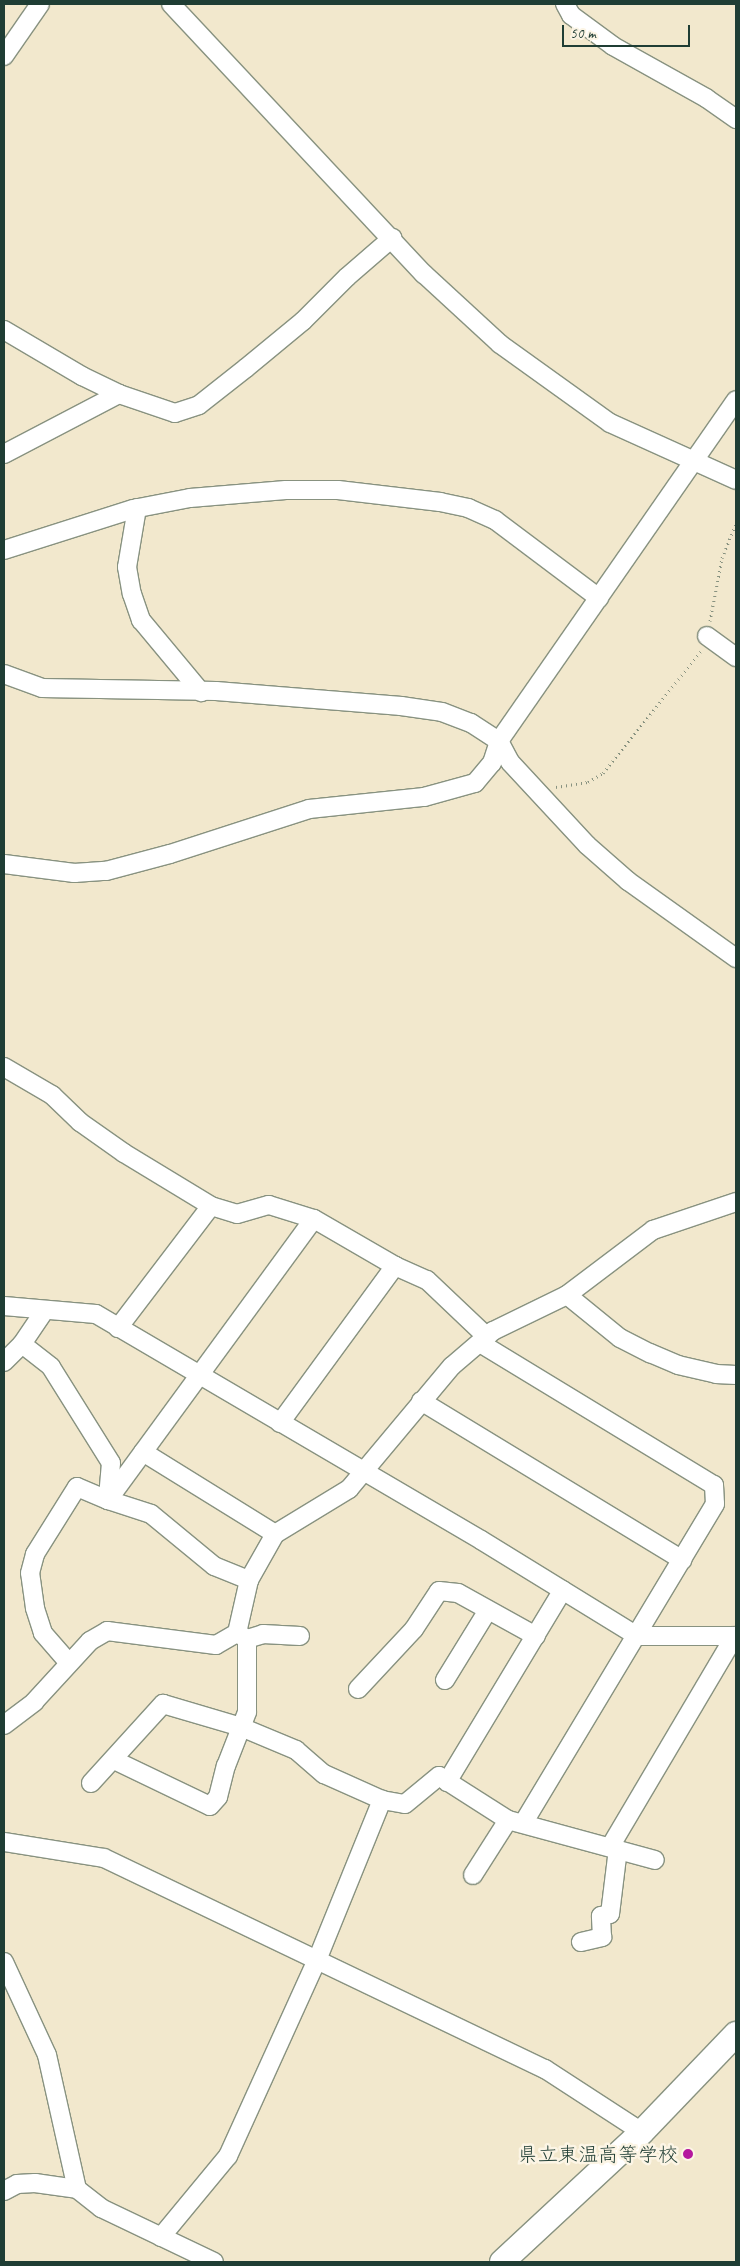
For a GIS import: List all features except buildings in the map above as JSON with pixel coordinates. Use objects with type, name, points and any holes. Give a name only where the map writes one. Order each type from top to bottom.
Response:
[{"type":"street","points":[[4,56],[40,4]]},
{"type":"street","points":[[171,4],[424,274],[500,344],[610,423],[736,480]]},
{"type":"street","points":[[565,4],[571,15],[613,46],[706,98],[736,119]]},
{"type":"street","points":[[4,330],[82,376],[118,394],[175,412],[199,405],[303,321],[346,276],[392,238]]},
{"type":"street","points":[[4,454],[118,394]]},
{"type":"street","points":[[4,864],[74,873],[106,871],[170,854],[309,808],[424,797],[475,783],[492,762],[498,741],[736,400]]},
{"type":"street","points":[[4,550],[137,508],[190,498],[286,490],[338,490],[440,502],[468,508],[495,520],[599,598]]},
{"type":"street","points":[[137,508],[126,567],[132,594],[141,620],[201,692]]},
{"type":"street","points":[[707,636],[736,657]]},
{"type":"street","points":[[4,674],[42,688],[201,692],[401,706],[434,711],[471,723],[498,741],[510,762],[587,845],[628,881],[736,958]]},
{"type":"street","points":[[4,1067],[52,1095],[80,1122],[124,1153],[211,1206],[237,1214],[269,1205],[314,1219],[394,1266],[427,1280],[483,1340],[714,1485],[715,1504],[637,1636],[516,1821],[473,1874]]},
{"type":"street","points":[[118,1328],[211,1206]]},
{"type":"street","points":[[114,1760],[210,1806],[218,1797],[226,1766],[248,1712],[242,1636],[249,1580],[275,1534],[349,1489],[362,1471],[452,1366],[483,1340],[567,1295],[653,1230],[733,1207]]},
{"type":"street","points":[[108,1500],[314,1219]]},
{"type":"street","points":[[280,1423],[394,1266]]},
{"type":"street","points":[[567,1295],[620,1338],[650,1353],[678,1365],[716,1374],[736,1375]]},
{"type":"street","points":[[4,1306],[96,1314],[563,1590],[637,1636],[736,1636],[614,1848],[610,1914],[601,1916],[602,1937],[581,1942]]},
{"type":"street","points":[[4,1362],[22,1344],[45,1310]]},
{"type":"street","points":[[22,1344],[51,1367],[111,1463],[108,1500]]},
{"type":"street","points":[[421,1401],[682,1560]]},
{"type":"street","points":[[143,1452],[275,1534]]},
{"type":"street","points":[[69,1663],[43,1633],[35,1608],[30,1573],[35,1554],[77,1487],[108,1500],[151,1514],[214,1566],[249,1580]]},
{"type":"street","points":[[358,1689],[414,1629],[439,1590],[458,1593],[536,1636]]},
{"type":"street","points":[[448,1782],[563,1590]]},
{"type":"street","points":[[445,1680],[488,1610]]},
{"type":"street","points":[[4,1725],[34,1702],[90,1641],[106,1631],[216,1645],[242,1636],[263,1634],[300,1636]]},
{"type":"street","points":[[91,1783],[114,1760],[163,1704],[242,1727],[296,1750],[324,1774],[382,1800],[405,1804],[439,1776],[516,1821],[654,1860]]},
{"type":"street","points":[[162,2237],[228,2156],[317,1960],[382,1800]]},
{"type":"street","points":[[4,1842],[104,1858],[545,2069],[642,2132]]},
{"type":"street","points":[[4,1962],[47,2055],[77,2189]]},
{"type":"street","points":[[502,2262],[642,2132],[736,2034]]},
{"type":"street","points":[[8,2183],[35,2183],[77,2189],[100,2208],[214,2262]]},
{"type":"path","points":[[529,782],[558,788],[588,782],[603,772],[701,650],[707,636],[722,558],[736,523]]},
{"type":"place","name":"県立東温高等学校","points":[[688,2154]]}]
